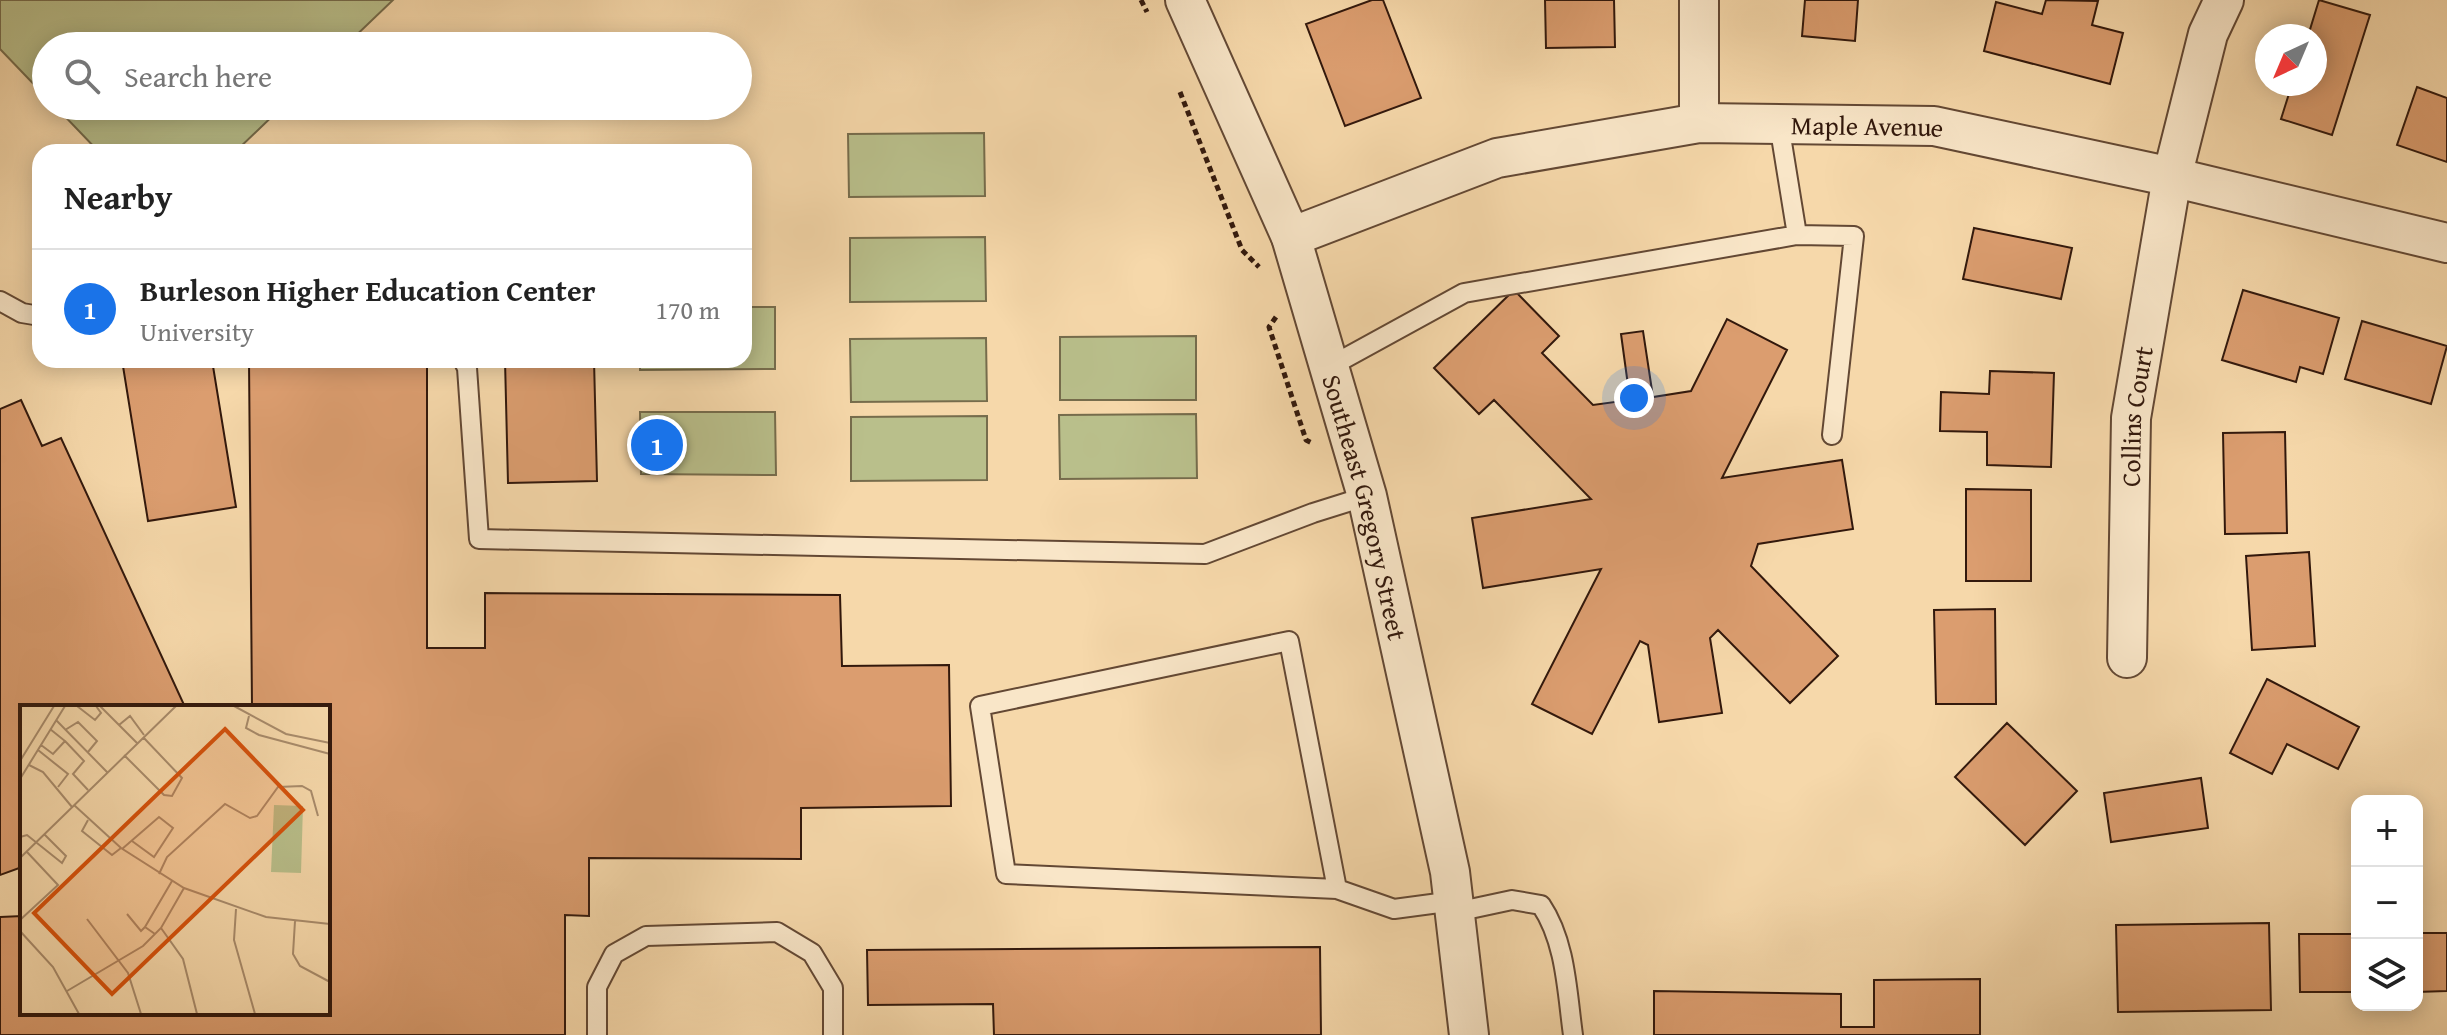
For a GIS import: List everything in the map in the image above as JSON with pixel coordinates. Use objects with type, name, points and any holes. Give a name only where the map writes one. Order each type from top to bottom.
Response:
[{"type":"street","name":"Southeast Gregory Street","points":[[1185,0],[1291,237],[1367,496],[1450,872],[1469,1035]]},
{"type":"street","points":[[1699,0],[1699,123]]},
{"type":"street","name":"Collins Court","points":[[2127,658],[2131,418],[2172,177],[2208,34],[2224,0]]},
{"type":"street","name":"Maple Avenue","points":[[1291,237],[1497,158],[1699,123],[1934,126],[2172,177],[2447,243]]},
{"type":"lane","points":[[1779,124],[1797,235]]},
{"type":"lane","points":[[1329,367],[1464,293],[1797,235],[1854,236],[1832,435]]},
{"type":"lane","points":[[0,301],[32,315]]},
{"type":"lane","points":[[467,368],[479,539],[1205,554],[1367,496]]},
{"type":"lane","points":[[1337,889],[1289,641],[980,706],[1006,874],[1337,889],[1394,909],[1512,900],[1541,905],[1553,923],[1565,975],[1573,1035]]},
{"type":"lane","points":[[597,1035],[597,987],[614,954],[646,936],[777,932],[812,953],[833,988],[833,1035]]},
{"type":"green space","points":[[0,0],[393,0],[360,32],[32,32],[32,82],[0,49]]},
{"type":"green space","points":[[68,120],[268,120],[243,144],[91,144]]},
{"type":"green space","points":[[984,133],[985,196],[849,197],[848,134]]},
{"type":"green space","points":[[985,237],[986,301],[850,302],[850,238]]},
{"type":"green space","points":[[752,307],[775,307],[775,369],[640,370],[752,368]]},
{"type":"green space","points":[[1196,336],[1196,400],[1060,400],[1060,337]]},
{"type":"green space","points":[[986,338],[987,401],[851,402],[850,339]]},
{"type":"green space","points":[[640,412],[775,412],[776,475],[641,474]]},
{"type":"green space","points":[[1196,414],[1197,478],[1060,479],[1059,415]]},
{"type":"green space","points":[[987,416],[987,480],[851,481],[851,417]]},
{"type":"building","points":[[1372,0],[1383,0],[1421,98],[1345,126],[1306,24]]},
{"type":"building","points":[[1545,0],[1614,0],[1615,47],[1546,48]]},
{"type":"building","points":[[1805,0],[1858,0],[1855,41],[1802,36]]},
{"type":"building","points":[[2046,0],[2098,1],[2092,25],[2123,33],[2110,84],[1984,51],[1996,2],[2042,14]]},
{"type":"building","points":[[2319,0],[2370,15],[2332,135],[2281,119],[2288,96],[2327,96],[2327,24],[2312,24]]},
{"type":"building","points":[[2417,87],[2447,98],[2447,162],[2397,145]]},
{"type":"building","points":[[1974,228],[2072,248],[2061,299],[1963,279]]},
{"type":"building","points":[[1514,290],[1559,336],[1542,353],[1593,405],[1630,400],[1621,334],[1643,331],[1653,397],[1691,391],[1727,319],[1787,350],[1722,478],[1842,460],[1853,529],[1758,544],[1751,566],[1838,656],[1790,703],[1718,630],[1710,638],[1722,713],[1659,722],[1648,645],[1640,641],[1592,734],[1532,704],[1601,569],[1483,588],[1472,518],[1591,499],[1494,400],[1479,414],[1434,368]]},
{"type":"building","points":[[2243,290],[2339,318],[2323,374],[2300,367],[2296,382],[2222,360]]},
{"type":"building","points":[[2362,321],[2447,346],[2431,404],[2345,379]]},
{"type":"building","points":[[123,368],[213,368],[236,507],[148,521]]},
{"type":"building","points":[[249,368],[427,368],[427,648],[485,648],[485,593],[840,595],[842,666],[949,665],[951,806],[801,808],[801,859],[589,858],[589,916],[565,915],[565,1035],[0,1035],[0,917],[20,916],[20,1015],[330,1015],[330,705],[252,705]]},
{"type":"building","points":[[505,368],[594,368],[597,481],[508,483]]},
{"type":"building","points":[[1990,371],[2054,373],[2051,467],[1987,465],[1987,432],[1940,431],[1941,392],[1989,394]]},
{"type":"building","points":[[21,400],[42,446],[61,438],[184,705],[20,705],[20,868],[0,875],[0,409]]},
{"type":"building","points":[[2285,432],[2287,533],[2225,534],[2223,433]]},
{"type":"building","points":[[1966,489],[2031,490],[2031,581],[1966,581]]},
{"type":"building","points":[[2309,552],[2315,646],[2252,650],[2246,556]]},
{"type":"building","points":[[1995,609],[1996,704],[1936,704],[1934,610]]},
{"type":"building","points":[[2267,679],[2359,727],[2338,769],[2287,744],[2272,774],[2230,753]]},
{"type":"building","points":[[2007,723],[2077,791],[2025,845],[1955,777]]},
{"type":"building","points":[[2201,778],[2208,828],[2111,842],[2104,793]]},
{"type":"building","points":[[2269,923],[2271,1010],[2118,1012],[2116,925]]},
{"type":"building","points":[[2423,933],[2447,933],[2447,991],[2423,992]]},
{"type":"building","points":[[2299,934],[2351,934],[2351,992],[2300,992]]},
{"type":"building","points":[[1320,947],[1321,1035],[994,1035],[993,1004],[868,1005],[867,950]]},
{"type":"building","points":[[1980,979],[1980,1035],[1654,1035],[1654,991],[1841,994],[1841,1027],[1874,1027],[1874,980]]},
{"type":"place","name":"Burleson Higher Education Center","points":[[657,445]]}]
